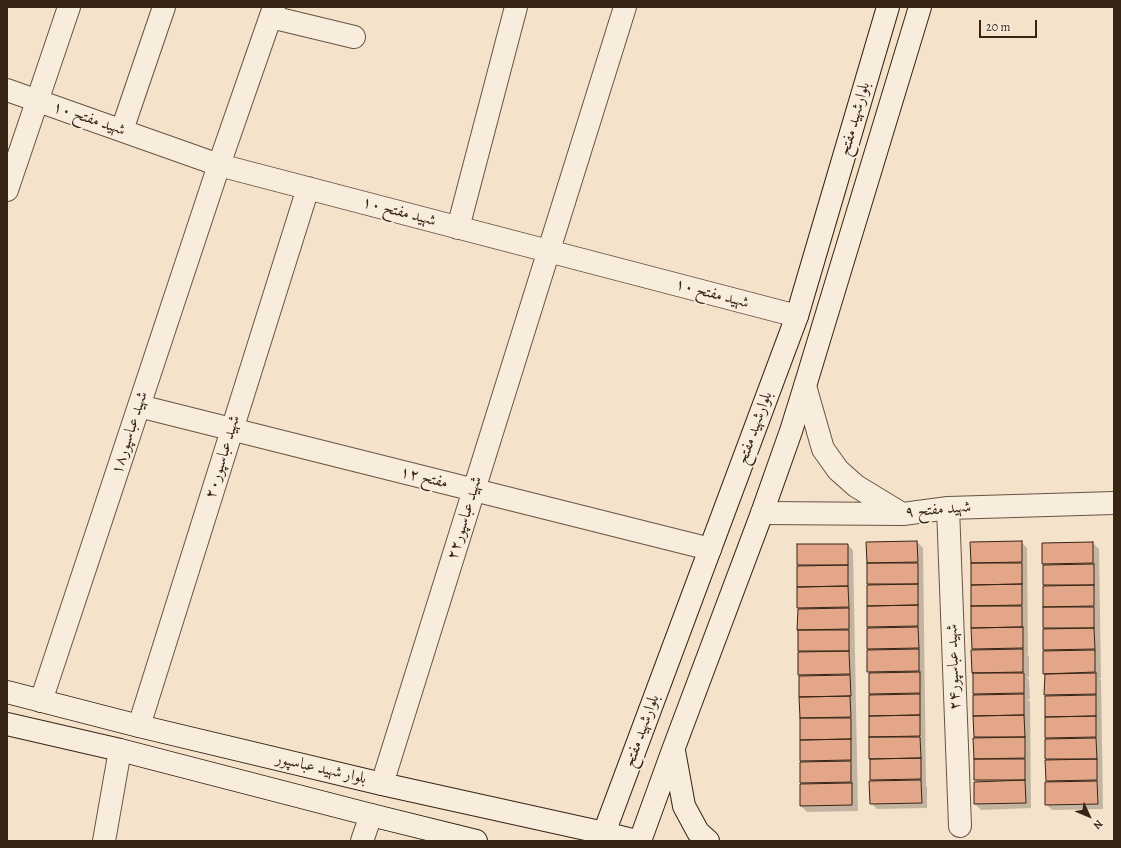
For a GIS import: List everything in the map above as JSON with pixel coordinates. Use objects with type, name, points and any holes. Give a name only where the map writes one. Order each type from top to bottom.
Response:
[{"type":"street","points":[[7,190],[69,7]]},
{"type":"street","points":[[122,130],[164,7]]},
{"type":"street","points":[[458,228],[516,7]]},
{"type":"street","name":"شهید عباسپور۲۲","points":[[382,784],[625,7]]},
{"type":"street","name":"بلوارشهید مفتح","points":[[603,837],[797,316],[888,7]]},
{"type":"street","name":"بلوارشهید مفتح","points":[[640,841],[762,513],[805,386],[920,7]]},
{"type":"street","points":[[272,12],[354,37]]},
{"type":"street","name":"شهید عباسپور۱۸","points":[[41,701],[219,165],[272,12]]},
{"type":"street","name":"شهید مفتح ۱۰","points":[[7,90],[219,165],[797,316]]},
{"type":"street","name":"شهید عباسپور۲۰","points":[[139,726],[308,188]]},
{"type":"street","points":[[805,386],[823,449],[838,470],[856,486],[903,514]]},
{"type":"street","name":"مفتح ۱۲","points":[[139,406],[710,550]]},
{"type":"street","name":"شهید مفتح ۹","points":[[762,513],[903,514],[948,508],[1114,503]]},
{"type":"street","name":"شهید عباسپور۲۴","points":[[948,508],[960,826]]},
{"type":"street","name":"بلوار شهید عباسپور","points":[[7,692],[139,726],[603,837],[636,841]]},
{"type":"street","name":"بلوار شهید عباسپور","points":[[7,724],[120,750],[476,841]]},
{"type":"street","points":[[104,841],[120,750]]},
{"type":"street","points":[[673,750],[684,806],[698,832],[708,841]]},
{"type":"street","points":[[362,841],[371,815]]},
{"type":"building","points":[[917,541],[918,562],[867,563],[866,542]]},
{"type":"building","points":[[1022,541],[1022,562],[971,563],[970,542]]},
{"type":"building","points":[[1093,542],[1093,563],[1042,564],[1042,543]]},
{"type":"building","points":[[797,544],[848,544],[848,565],[797,565]]},
{"type":"building","points":[[867,563],[918,563],[918,584],[867,584]]},
{"type":"building","points":[[971,563],[1022,563],[1022,584],[971,585]]},
{"type":"building","points":[[1094,564],[1094,585],[1043,585],[1043,565]]},
{"type":"building","points":[[848,565],[848,586],[797,587],[797,566]]},
{"type":"building","points":[[918,584],[918,605],[867,606],[867,585]]},
{"type":"building","points":[[1022,584],[1022,605],[971,606],[971,585]]},
{"type":"building","points":[[1094,585],[1094,606],[1043,607],[1043,586]]},
{"type":"building","points":[[848,586],[849,607],[797,608],[797,587]]},
{"type":"building","points":[[918,605],[918,626],[867,627],[867,606]]},
{"type":"building","points":[[971,606],[1022,606],[1022,627],[971,628]]},
{"type":"building","points":[[1043,607],[1094,607],[1094,628],[1043,628]]},
{"type":"building","points":[[849,608],[849,629],[797,630],[798,609]]},
{"type":"building","points":[[918,627],[919,648],[867,649],[867,628]]},
{"type":"building","points":[[1023,627],[1023,648],[972,649],[971,628]]},
{"type":"building","points":[[1094,628],[1095,649],[1043,650],[1043,629]]},
{"type":"building","points":[[798,630],[849,630],[849,651],[798,651]]},
{"type":"building","points":[[919,649],[919,671],[867,672],[867,650]]},
{"type":"building","points":[[1023,649],[1023,672],[972,673],[971,650]]},
{"type":"building","points":[[1095,650],[1095,672],[1043,674],[1043,651]]},
{"type":"building","points":[[849,651],[850,674],[798,675],[798,652]]},
{"type":"building","points":[[920,672],[920,693],[869,694],[869,673]]},
{"type":"building","points":[[973,673],[1024,673],[1024,693],[973,694]]},
{"type":"building","points":[[1096,673],[1096,694],[1044,695],[1045,674]]},
{"type":"building","points":[[850,675],[851,696],[799,697],[799,676]]},
{"type":"building","points":[[920,694],[920,715],[869,716],[869,695]]},
{"type":"building","points":[[1024,694],[1024,715],[973,716],[973,695]]},
{"type":"building","points":[[1096,695],[1096,716],[1045,717],[1045,696]]},
{"type":"building","points":[[850,696],[851,717],[800,718],[799,697]]},
{"type":"building","points":[[920,715],[920,736],[869,737],[869,716]]},
{"type":"building","points":[[1024,715],[1025,737],[974,737],[973,716]]},
{"type":"building","points":[[1096,716],[1096,737],[1045,738],[1045,717]]},
{"type":"building","points":[[800,718],[851,718],[851,739],[800,740]]},
{"type":"building","points":[[869,737],[920,737],[921,758],[869,759]]},
{"type":"building","points":[[1025,737],[1025,758],[974,759],[973,738]]},
{"type":"building","points":[[1096,738],[1097,759],[1045,759],[1045,739]]},
{"type":"building","points":[[851,739],[851,760],[800,761],[800,740]]},
{"type":"building","points":[[921,758],[921,779],[870,780],[870,759]]},
{"type":"building","points":[[974,759],[1025,759],[1025,780],[974,780]]},
{"type":"building","points":[[1097,759],[1097,780],[1046,781],[1045,760]]},
{"type":"building","points":[[851,761],[851,782],[800,783],[800,762]]},
{"type":"building","points":[[921,780],[922,803],[870,804],[869,781]]},
{"type":"building","points":[[1025,780],[1026,803],[974,804],[974,782]]},
{"type":"building","points":[[1097,781],[1098,804],[1045,805],[1045,782]]},
{"type":"building","points":[[852,783],[852,805],[800,806],[800,784]]}]
